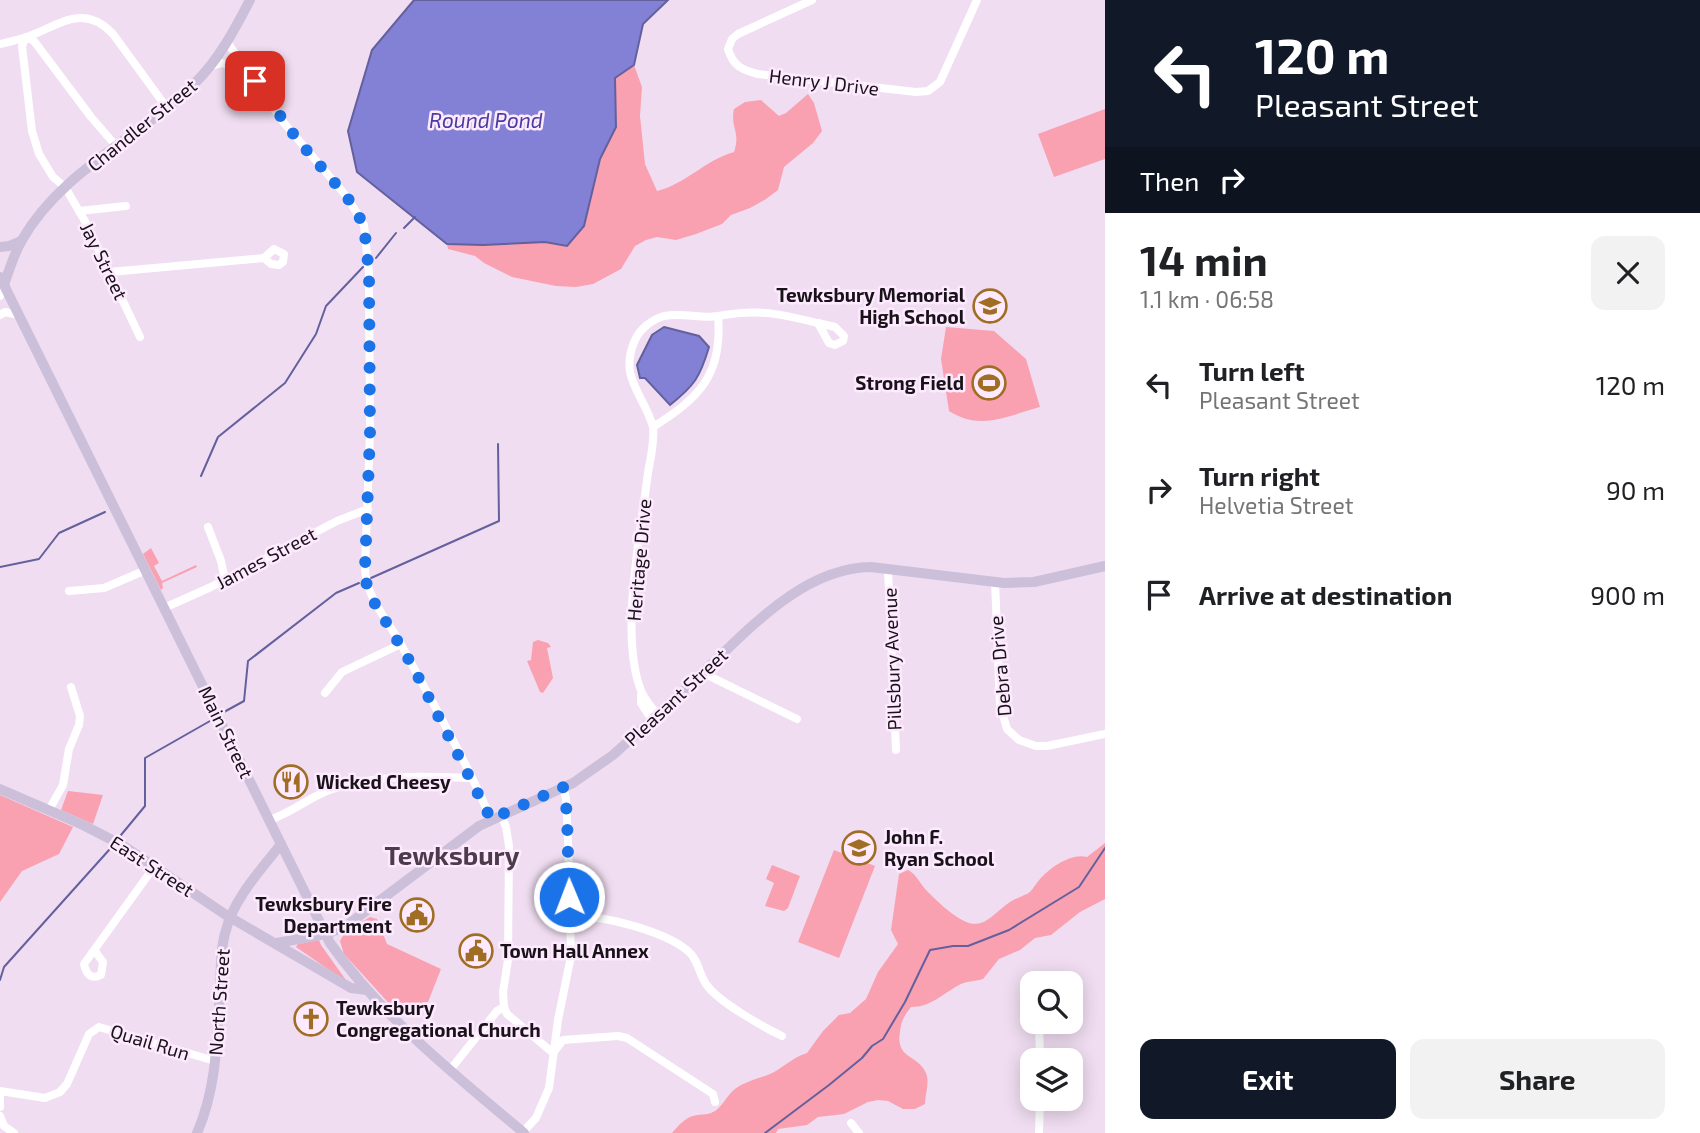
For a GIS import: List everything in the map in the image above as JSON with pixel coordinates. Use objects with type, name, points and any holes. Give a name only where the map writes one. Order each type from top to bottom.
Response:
[{"type":"main road","name":"Chandler Street","points":[[2,281],[21,241],[38,216],[65,187],[197,82],[227,42],[250,0]]},
{"type":"main road","points":[[0,247],[21,241]]},
{"type":"main road","name":"Main Street","points":[[2,281],[326,934],[343,961],[367,990],[420,1045],[523,1133]]},
{"type":"main road","name":"Pleasant Street","points":[[276,943],[326,934],[346,926],[472,830],[563,787],[612,755],[764,617],[802,589],[830,574],[858,568],[888,569],[1025,583],[1105,566]]},
{"type":"main road","name":"East Street","points":[[1,788],[122,845],[231,918],[351,988],[367,990]]},
{"type":"main road","name":"North Street","points":[[198,1133],[215,1061],[221,958],[226,930],[242,896],[281,844]]},
{"type":"street","name":"Henry J Drive","points":[[812,0],[732,38],[728,49],[734,64],[758,74],[916,92],[928,91],[940,82],[977,0]]},
{"type":"street","points":[[0,44],[26,37],[73,18],[91,19],[105,26],[167,108]]},
{"type":"street","points":[[26,37],[34,40],[91,117],[117,147]]},
{"type":"street","name":"Jay Street","points":[[26,37],[22,46],[35,145],[44,165],[65,187],[79,211],[140,337]]},
{"type":"street","points":[[227,42],[290,131],[347,197],[364,225],[369,273],[370,433],[366,582],[371,597],[401,644],[491,819]]},
{"type":"street","points":[[210,66],[222,63],[247,71]]},
{"type":"street","points":[[79,211],[126,206]]},
{"type":"street","points":[[110,272],[264,258]]},
{"type":"street","name":"Chandler Street","points":[[0,296],[2,281]]},
{"type":"street","points":[[718,316],[719,346],[707,379],[687,404],[653,427],[630,375],[629,364],[631,348],[647,324],[665,316],[718,316],[758,311],[817,323]]},
{"type":"street","points":[[0,316],[5,312],[19,314]]},
{"type":"street","name":"Heritage Drive","points":[[653,427],[633,611],[633,649],[642,692],[655,718]]},
{"type":"street","name":"James Street","points":[[164,608],[368,509]]},
{"type":"street","points":[[208,527],[225,580]]},
{"type":"street","name":"Pillsbury Avenue","points":[[888,569],[896,750]]},
{"type":"street","points":[[69,591],[104,588],[146,570]]},
{"type":"street","name":"Debra Drive","points":[[995,581],[1000,705],[1007,729],[1019,740],[1036,746],[1105,734]]},
{"type":"street","points":[[325,694],[342,672],[401,644]]},
{"type":"street","points":[[703,673],[797,719]]},
{"type":"street","points":[[50,810],[63,785],[69,749],[79,725],[80,716],[71,687]]},
{"type":"street","points":[[269,820],[312,797],[361,781],[393,777],[471,778]]},
{"type":"street","points":[[523,1133],[532,1125],[547,1096],[569,969],[572,936],[567,813],[563,787]]},
{"type":"street","points":[[501,814],[509,846],[508,960],[503,992],[504,1007],[507,1014],[554,1053]]},
{"type":"street","points":[[95,951],[154,867]]},
{"type":"street","points":[[570,917],[606,918],[679,945],[693,956],[706,985],[714,993],[782,1036]]},
{"type":"street","points":[[450,1070],[497,1011],[504,1007]]},
{"type":"street","name":"Quail Run","points":[[0,1107],[0,1093],[45,1098],[60,1092],[67,1084],[89,1034],[99,1027],[215,1061]]},
{"type":"street","points":[[554,1053],[563,1040],[622,1036],[713,1094],[715,1102]]},
{"type":"street","points":[[1039,1133],[1040,1111]]},
{"type":"street","points":[[0,1116],[4,1126],[14,1133]]},
{"type":"street","points":[[851,1123],[859,1133]]},
{"type":"shaded area","points":[[634,65],[642,87],[640,116],[645,164],[657,191],[734,152],[734,109],[745,102],[761,100],[779,116],[808,94],[814,103],[822,131],[813,143],[784,167],[778,190],[766,199],[731,215],[722,224],[696,234],[676,240],[657,237],[646,240],[635,246],[621,269],[593,284],[556,286],[512,277],[475,256],[448,249],[447,244],[483,245],[615,78]]},
{"type":"shaded area","points":[[1105,109],[1105,159],[1054,177],[1038,134]]},
{"type":"shaded area","name":"Strong Field","points":[[946,327],[994,331],[1026,359],[1040,407],[983,421],[960,417],[949,411],[941,359]]},
{"type":"shaded area","points":[[151,548],[159,563],[154,566],[162,581],[196,565],[197,567],[162,583],[161,590],[143,554]]},
{"type":"shaded area","points":[[538,640],[551,647],[547,648],[553,678],[543,693],[540,692],[527,661],[531,660],[533,642]]},
{"type":"shaded area","points":[[68,791],[103,795],[93,824],[61,810]]},
{"type":"shaded area","points":[[0,795],[73,827],[59,854],[22,871],[0,902]]},
{"type":"shaded area","points":[[1105,843],[1105,899],[1080,912],[1051,935],[1035,938],[1020,950],[999,959],[983,979],[961,984],[931,1002],[911,1007],[906,1013],[899,1041],[905,1053],[920,1064],[927,1076],[925,1104],[915,1109],[903,1109],[888,1101],[878,1100],[844,1114],[818,1117],[807,1125],[778,1129],[776,1133],[672,1133],[690,1117],[716,1110],[739,1087],[771,1074],[807,1053],[839,1015],[850,1013],[866,999],[878,972],[898,944],[891,930],[899,874],[908,870],[946,909],[963,921],[975,924],[986,921],[1010,902],[1030,892],[1055,866],[1074,857],[1087,857]]},
{"type":"shaded area","points":[[834,850],[875,866],[839,958],[798,942]]},
{"type":"shaded area","points":[[772,865],[800,876],[788,908],[784,911],[765,906],[774,883],[766,879]]},
{"type":"shaded area","points":[[370,917],[377,919],[387,944],[441,969],[428,1002],[395,1010],[344,954],[340,941],[345,932]]},
{"type":"shaded area","points":[[319,940],[348,983],[296,947],[298,944]]},
{"type":"water","name":"Round Pond","points":[[414,0],[668,0],[643,24],[634,65],[615,78],[616,127],[600,159],[584,226],[567,246],[545,242],[447,244],[357,172],[348,131],[372,50]]},
{"type":"water","points":[[664,327],[699,336],[709,347],[695,380],[670,405],[645,378],[640,378],[637,365],[652,335]]},
{"type":"waterway","points":[[404,228],[415,217]]},
{"type":"waterway","points":[[376,258],[396,233]]},
{"type":"waterway","points":[[201,476],[218,437],[285,383],[316,334],[326,306],[363,267]]},
{"type":"waterway","points":[[371,578],[499,521],[498,444]]},
{"type":"waterway","points":[[0,567],[39,559],[59,533],[105,512]]},
{"type":"waterway","points":[[224,712],[244,701],[248,661],[336,593],[359,583]]},
{"type":"waterway","points":[[121,835],[145,806],[145,758],[210,721]]},
{"type":"waterway","points":[[765,1133],[829,1085],[883,1039],[905,1002],[930,950],[968,946],[1009,930],[1079,887],[1105,848]]},
{"type":"waterway","points":[[0,980],[4,967],[109,850]]},
{"type":"place","name":"Tewksbury Memorial High School","points":[[990,306]]},
{"type":"place","name":"Strong Field","points":[[989,383]]},
{"type":"place","name":"Wicked Cheesy","points":[[291,782]]},
{"type":"place","name":"John F. Ryan School","points":[[859,848]]},
{"type":"place","name":"Tewksbury Fire Department","points":[[417,915]]},
{"type":"place","name":"Town Hall Annex","points":[[476,951]]},
{"type":"place","name":"Tewksbury Congregational Church","points":[[311,1019]]},
{"type":"district","name":"Tewksbury","points":[[452,856]]},
{"type":"route","points":[[255,81],[273,109],[347,197],[364,225],[369,273],[370,433],[365,568],[367,587],[401,643],[491,819],[563,787],[567,813],[569,897]]}]
